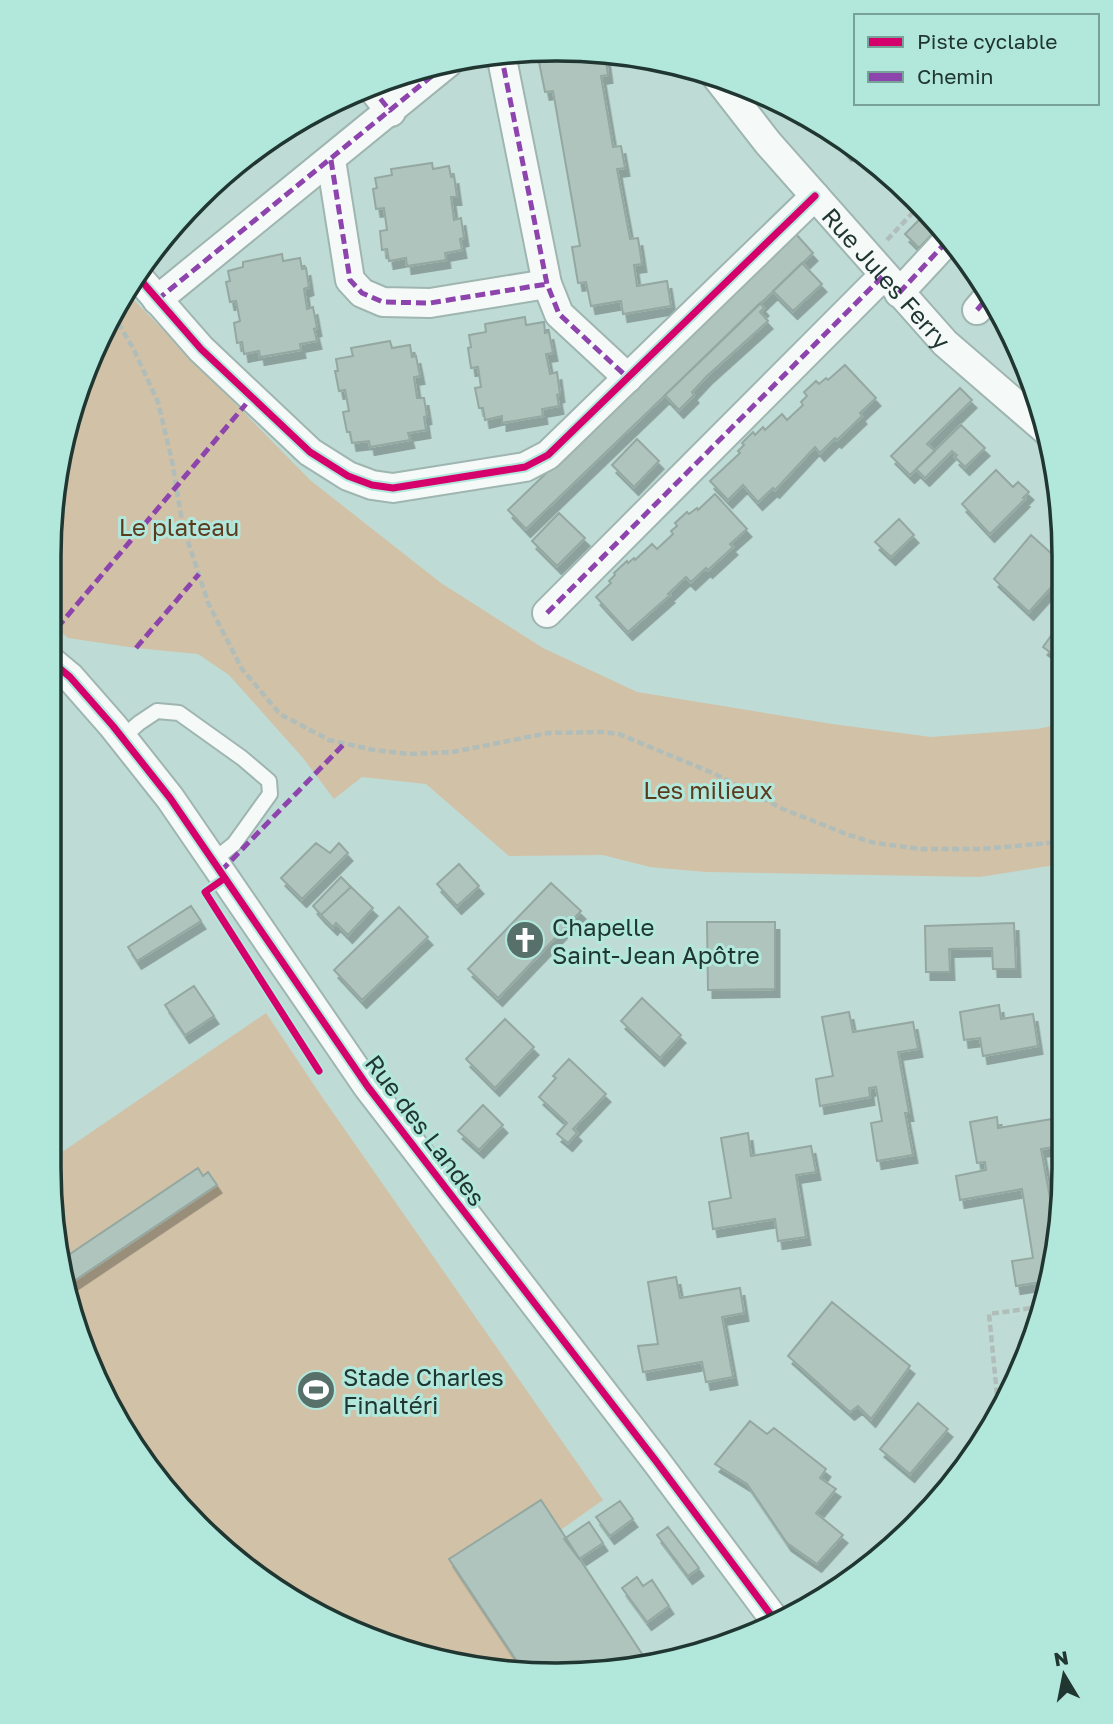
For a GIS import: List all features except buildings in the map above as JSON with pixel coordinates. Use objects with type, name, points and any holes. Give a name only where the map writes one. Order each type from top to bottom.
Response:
[{"type":"street","points":[[503,64],[547,284],[559,314],[628,378]]},
{"type":"street","points":[[157,300],[431,77]]},
{"type":"street","name":"Rue Jules Ferry","points":[[729,93],[768,143],[945,343],[1032,418]]},
{"type":"street","points":[[378,95],[391,111]]},
{"type":"street","points":[[331,160],[350,280],[362,293],[383,302],[430,303],[547,284]]},
{"type":"street","points":[[143,284],[201,349],[310,452],[348,476],[372,485],[393,488],[525,467],[548,455],[815,196]]},
{"type":"street","points":[[547,613],[884,275],[940,244]]},
{"type":"street","name":"Rue des Landes","points":[[61,670],[122,737],[214,860],[325,1028],[368,1087],[771,1614]]},
{"type":"lane","points":[[122,737],[157,711],[179,713],[269,781],[270,794],[234,844],[214,860]]},
{"type":"path","points":[[884,275],[915,215]]},
{"type":"path","points":[[119,325],[158,402],[183,527],[209,605],[242,668],[280,715],[329,740],[374,751],[409,754],[453,752],[548,733],[619,734],[715,774],[783,810],[875,843],[921,849],[957,849],[1052,843]]},
{"type":"path","points":[[997,1394],[989,1314],[1031,1308]]},
{"type":"green space","name":"Le plateau","points":[[134,300],[310,480],[441,583],[543,648],[637,692],[832,724],[931,737],[1052,726],[1052,865],[980,877],[706,872],[650,867],[603,855],[509,856],[426,784],[362,777],[334,799],[303,758],[229,675],[198,654],[68,638],[61,632],[61,556],[65,492],[71,460],[78,428],[99,367],[112,337]]},
{"type":"green space","name":"Stade Charles Finaltéri","points":[[266,1013],[603,1500],[552,1536],[635,1656],[589,1662],[524,1662],[492,1659],[428,1646],[337,1612],[281,1579],[230,1540],[206,1518],[164,1469],[145,1443],[112,1387],[88,1327],[71,1264],[62,1200],[61,1153]]},
{"type":"marked path","points":[[503,64],[547,284],[559,314],[628,378]]},
{"type":"marked path","points":[[157,300],[430,78]]},
{"type":"marked path","points":[[378,95],[391,112]]},
{"type":"marked path","points":[[331,160],[350,280],[362,293],[383,302],[430,303],[547,284]]},
{"type":"marked path","points":[[899,293],[942,246]]},
{"type":"marked path","points":[[547,613],[884,275]]},
{"type":"marked path","points":[[977,310],[982,304]]},
{"type":"marked path","points":[[61,623],[246,404]]},
{"type":"marked path","points":[[136,648],[199,574]]},
{"type":"marked path","points":[[221,871],[345,743]]},
{"type":"cycle path","points":[[144,283],[201,349],[310,452],[348,476],[372,485],[393,488],[525,467],[548,455],[815,196]]},
{"type":"cycle path","points":[[61,670],[113,726],[170,798],[368,1087],[771,1614]]},
{"type":"cycle path","points":[[225,878],[205,892],[319,1071]]},
{"type":"place","name":"Chapelle Saint-Jean Apôtre","points":[[525,940]]},
{"type":"place","name":"Stade Charles Finaltéri","points":[[316,1390]]},
{"type":"park label","name":"Les milieux","points":[[708,789]]}]
